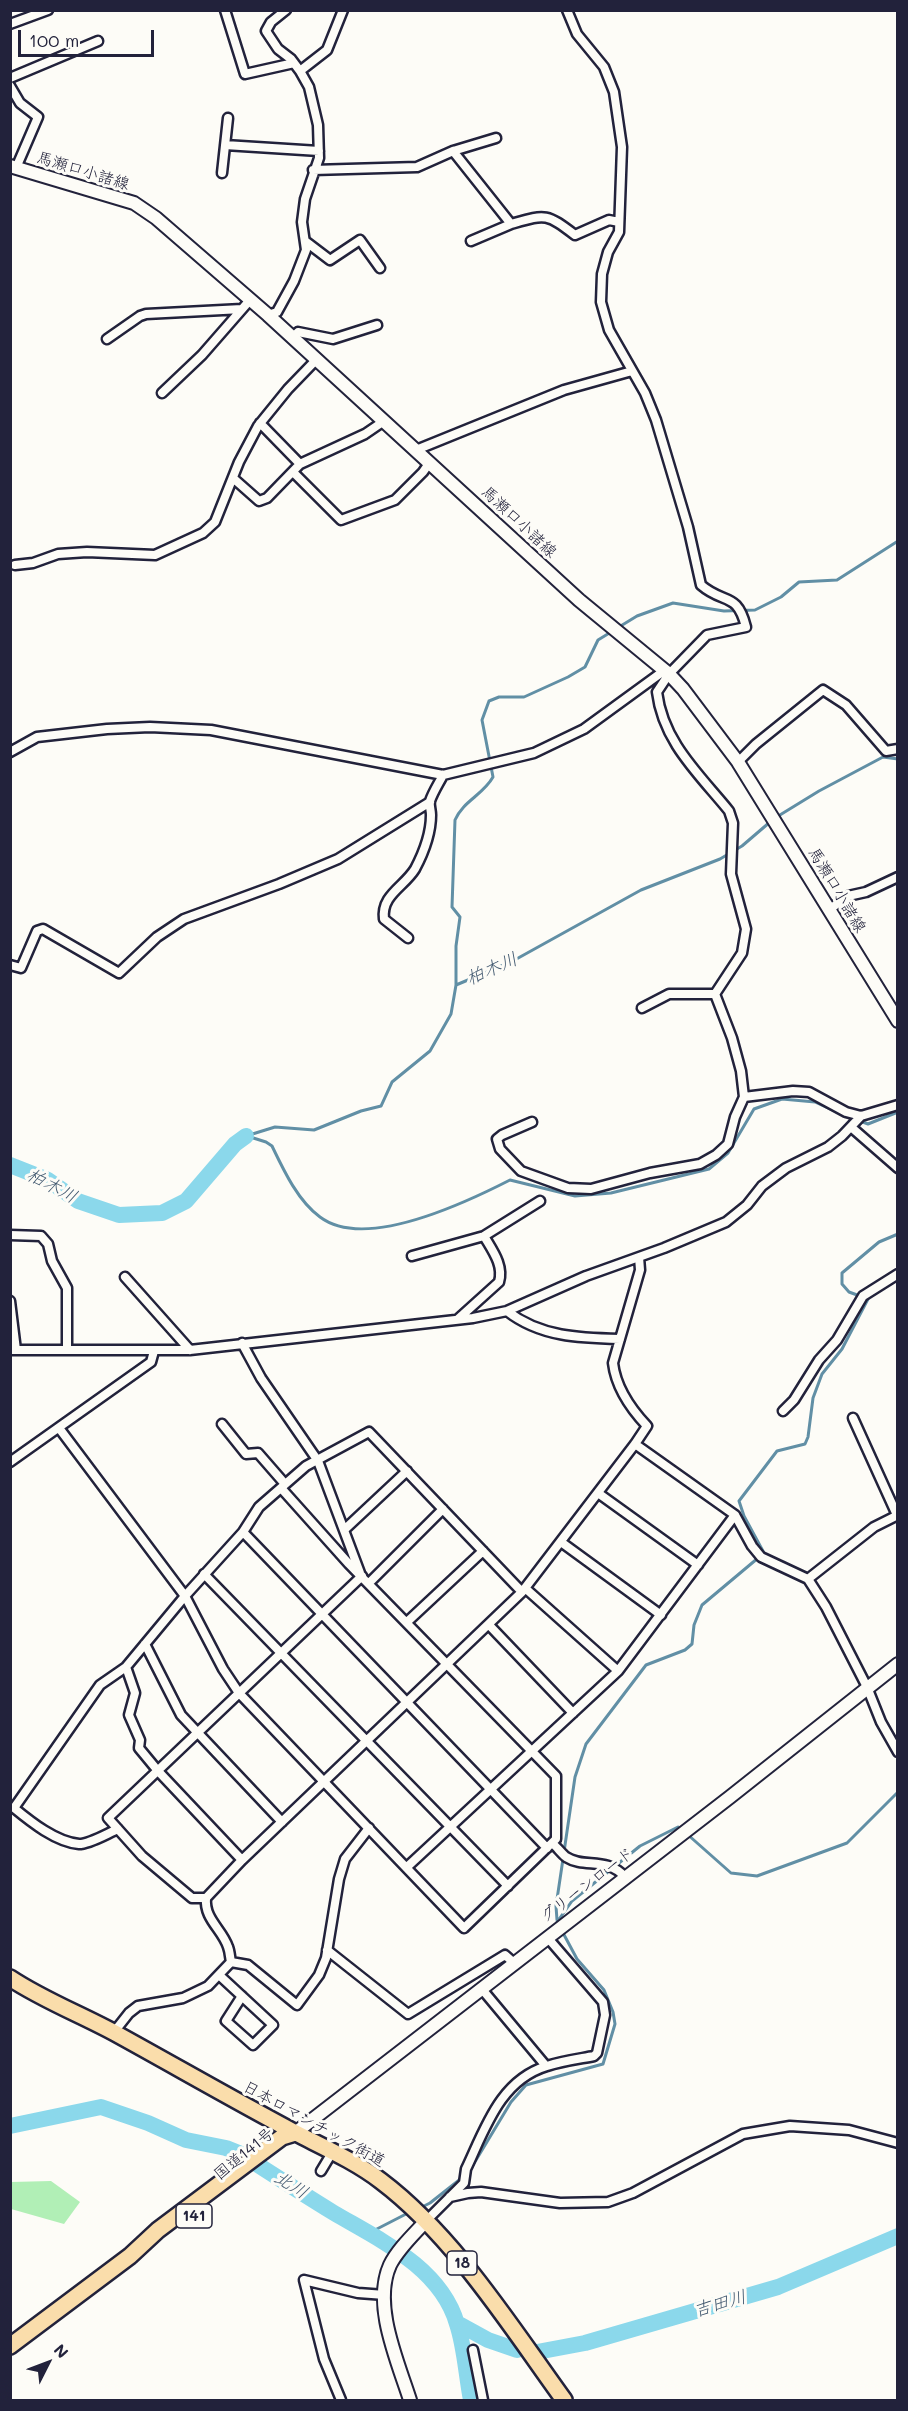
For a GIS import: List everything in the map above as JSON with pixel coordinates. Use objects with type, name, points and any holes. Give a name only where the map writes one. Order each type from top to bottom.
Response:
[{"type":"highway","name":"日本ロマンチック街道","points":[[10,1978],[25,1988],[114,2032],[217,2092],[333,2151],[381,2181],[425,2222],[477,2282],[564,2400]]},
{"type":"highway","name":"国道141号","points":[[10,2346],[130,2256],[158,2230],[271,2152],[282,2137],[295,2133]]},
{"type":"main road","name":"馬瀬口小諸線","points":[[14,167],[134,203],[156,218],[246,305],[268,315],[579,600],[667,672],[683,689],[738,762],[897,1021]]},
{"type":"main road","name":"グリーンロード","points":[[295,2133],[897,1664]]},
{"type":"main road","points":[[410,2400],[385,2320],[385,2282],[390,2265],[425,2222]]},
{"type":"street","points":[[10,24],[48,10]]},
{"type":"street","points":[[225,10],[245,74],[294,63]]},
{"type":"street","points":[[268,315],[277,312],[294,281],[306,250],[302,222],[305,199],[313,170],[319,158],[318,125],[309,87],[294,63],[278,49],[266,31],[271,22],[286,10]]},
{"type":"street","points":[[300,71],[327,50],[343,10]]},
{"type":"street","points":[[10,752],[37,736],[150,727],[211,730],[443,775],[534,753],[584,729],[667,672],[707,635],[746,627],[742,609],[738,604],[708,591],[701,585],[669,461],[645,393],[609,330],[601,302],[602,274],[608,252],[619,232],[622,147],[614,92],[604,67],[577,34],[567,10]]},
{"type":"street","points":[[10,78],[98,41]]},
{"type":"street","points":[[10,86],[20,103],[38,117],[14,167]]},
{"type":"street","points":[[222,173],[228,118]]},
{"type":"street","points":[[313,170],[417,166],[453,151],[496,138]]},
{"type":"street","points":[[225,145],[319,151]]},
{"type":"street","points":[[453,151],[511,224]]},
{"type":"street","points":[[471,241],[511,224],[539,216],[552,217],[575,236],[609,220],[619,222]]},
{"type":"street","points":[[305,242],[330,260],[360,240],[380,268]]},
{"type":"street","points":[[107,339],[146,314],[246,305]]},
{"type":"street","points":[[162,393],[202,355],[246,305]]},
{"type":"street","points":[[292,338],[298,332],[333,339],[377,325]]},
{"type":"street","points":[[15,565],[33,563],[58,554],[87,552],[155,555],[203,533],[215,522],[233,478],[260,423],[316,360]]},
{"type":"street","points":[[416,450],[564,390],[632,371]]},
{"type":"street","points":[[233,478],[260,501],[267,498],[300,464],[365,434],[384,421]]},
{"type":"street","points":[[260,423],[300,464]]},
{"type":"street","points":[[294,472],[341,520],[395,500],[430,462]]},
{"type":"street","points":[[667,672],[657,692],[663,723],[676,746],[729,811],[733,824],[731,874],[746,930],[742,953],[714,994]]},
{"type":"street","points":[[738,762],[756,744],[823,690],[846,705],[886,751],[897,749]]},
{"type":"street","points":[[408,938],[384,919],[383,911],[387,901],[411,874],[423,853],[428,840],[430,802],[443,775]]},
{"type":"street","points":[[10,965],[21,968],[37,931],[43,929],[119,973],[157,937],[184,919],[279,884],[338,859],[430,802]]},
{"type":"street","points":[[830,909],[848,896],[866,892],[897,876]]},
{"type":"street","points":[[642,1008],[669,994],[714,994]]},
{"type":"street","points":[[532,1122],[497,1139],[500,1149],[521,1171],[568,1188],[591,1189],[650,1173],[700,1164],[708,1160],[728,1144],[735,1117],[744,1097],[741,1071],[732,1038],[714,994]]},
{"type":"street","points":[[744,1097],[793,1091],[809,1092],[846,1112],[861,1116]]},
{"type":"street","points":[[10,1301],[13,1350],[67,1348],[190,1350],[473,1318],[507,1311],[575,1281],[726,1222],[747,1205],[762,1186],[786,1168],[828,1147],[861,1116],[897,1105]]},
{"type":"street","points":[[851,1127],[897,1168]]},
{"type":"street","points":[[412,1256],[484,1236],[540,1201]]},
{"type":"street","points":[[10,1235],[42,1236],[48,1244],[52,1261],[67,1288],[67,1348]]},
{"type":"street","points":[[458,1319],[499,1282],[501,1277],[499,1263],[484,1236]]},
{"type":"street","points":[[231,1962],[228,1946],[214,1926],[205,1906],[206,1898],[242,1860],[408,1704],[524,1590],[636,1444],[647,1426],[629,1405],[615,1378],[613,1363],[640,1270],[639,1257]]},
{"type":"street","points":[[783,1411],[794,1400],[819,1360],[837,1340],[863,1296],[897,1274]]},
{"type":"street","points":[[124,1277],[190,1350]]},
{"type":"street","points":[[507,1311],[520,1321],[553,1334],[620,1339]]},
{"type":"street","points":[[242,1343],[261,1378],[318,1461],[362,1576]]},
{"type":"street","points":[[10,1462],[151,1362],[154,1351]]},
{"type":"street","points":[[808,1579],[874,1527],[897,1515],[853,1418]]},
{"type":"street","points":[[59,1428],[185,1596],[223,1669],[239,1693],[464,1928],[556,1839],[556,1776],[362,1576],[283,1486],[258,1453],[246,1454],[222,1424]]},
{"type":"street","points":[[118,1829],[81,1844],[65,1840],[30,1821],[14,1808],[100,1685],[126,1667],[204,1574],[243,1532],[259,1507],[306,1466],[369,1432],[483,1551],[524,1590],[618,1671]]},
{"type":"street","points":[[636,1444],[735,1515],[760,1557],[808,1579],[826,1607],[867,1688],[880,1722],[897,1752]]},
{"type":"street","points":[[344,1530],[407,1471]]},
{"type":"street","points":[[598,1493],[698,1565]]},
{"type":"street","points":[[369,1583],[443,1509]]},
{"type":"street","points":[[406,1868],[618,1671],[735,1515]]},
{"type":"street","points":[[243,1532],[490,1790],[549,1845],[567,1858],[609,1864],[619,1869],[625,1877]]},
{"type":"street","points":[[561,1542],[661,1615]]},
{"type":"street","points":[[407,1622],[483,1551]]},
{"type":"street","points":[[204,1574],[508,1886]]},
{"type":"street","points":[[206,1898],[192,1898],[142,1856],[108,1818],[362,1576]]},
{"type":"street","points":[[489,1625],[573,1713]]},
{"type":"street","points":[[145,1644],[181,1715],[282,1822]]},
{"type":"street","points":[[126,1667],[135,1693],[129,1714],[140,1740],[139,1748],[242,1860]]},
{"type":"street","points":[[231,1962],[248,1965],[297,2005],[319,1975],[327,1950],[339,1879],[345,1860],[369,1828]]},
{"type":"street","points":[[425,2222],[464,2183],[466,2169],[505,2093],[519,2079],[546,2066],[594,2056],[597,2053],[605,2015],[603,2002],[547,1937]]},
{"type":"street","points":[[327,1950],[408,2014],[505,1955],[514,1962]]},
{"type":"street","points":[[114,2032],[129,2013],[138,2006],[183,1998],[208,1986],[231,1962]]},
{"type":"street","points":[[219,1975],[242,1996],[273,2025],[253,2045],[226,2021],[242,1996]]},
{"type":"street","points":[[481,1988],[546,2066]]},
{"type":"street","points":[[450,2198],[468,2193],[481,2193],[560,2203],[608,2202],[633,2193],[742,2134],[790,2126],[849,2130],[897,2144]]},
{"type":"street","points":[[321,2171],[333,2151]]},
{"type":"street","points":[[341,2400],[324,2359],[304,2280],[358,2293],[385,2295]]},
{"type":"street","points":[[473,2350],[483,2400]]},
{"type":"green space","points":[[51,2181],[80,2202],[64,2224],[11,2209],[11,2182]]},
{"type":"waterway","points":[[619,627],[637,616],[673,603],[724,611],[755,610],[781,597],[799,582],[837,580],[898,541]]},
{"type":"waterway","points":[[456,985],[456,946],[460,917],[452,907],[455,820],[463,808],[484,789],[493,777],[482,720],[489,701],[499,697],[524,697],[568,677],[585,667],[598,640],[611,632]]},
{"type":"waterway","name":"柏木川","points":[[775,818],[819,791],[883,757],[898,759]]},
{"type":"waterway","name":"柏木川","points":[[246,1136],[275,1127],[314,1130],[361,1111],[381,1106],[392,1082],[430,1051],[451,1014],[456,985],[511,962],[641,890],[720,859],[742,846],[770,822]]},
{"type":"waterway","points":[[247,1136],[272,1146],[298,1194],[320,1217],[339,1226],[363,1229],[416,1220],[469,1200],[510,1180],[575,1196],[611,1193],[709,1169],[728,1153],[754,1109],[782,1099],[815,1102],[854,1120]]},
{"type":"waterway","points":[[860,1121],[868,1124],[898,1112]]},
{"type":"waterway","name":"柏木川","points":[[10,1165],[48,1180],[78,1201],[119,1215],[162,1213],[186,1201],[235,1144],[246,1136]]},
{"type":"waterway","points":[[564,1852],[575,1777],[586,1744],[646,1665],[685,1650],[692,1644],[694,1625],[702,1605],[764,1553],[744,1516],[739,1501],[777,1451],[805,1444],[813,1398],[822,1374],[842,1349],[868,1299],[849,1292],[842,1284],[842,1273],[879,1242],[898,1234]]},
{"type":"waterway","points":[[687,1834],[731,1873],[757,1876],[847,1843],[898,1792]]},
{"type":"waterway","points":[[559,1925],[557,1922],[572,1901],[640,1846],[678,1827],[682,1830]]},
{"type":"waterway","points":[[557,1920],[556,1906],[563,1859]]},
{"type":"waterway","points":[[470,2170],[511,2102],[526,2085],[603,2064],[615,2024],[613,2012],[604,1990],[577,1959],[562,1931]]},
{"type":"waterway","name":"北川","points":[[10,2126],[101,2107],[148,2123],[186,2140],[226,2148],[241,2154],[389,2245],[423,2271],[449,2304],[457,2324],[464,2352],[471,2400]]},
{"type":"waterway","points":[[420,2208],[463,2177]]},
{"type":"waterway","points":[[367,2230],[373,2231],[408,2213]]},
{"type":"waterway","name":"吉田川","points":[[537,2352],[585,2343],[778,2287],[898,2236]]},
{"type":"waterway","name":"吉田川","points":[[457,2323],[488,2340],[517,2350]]}]
